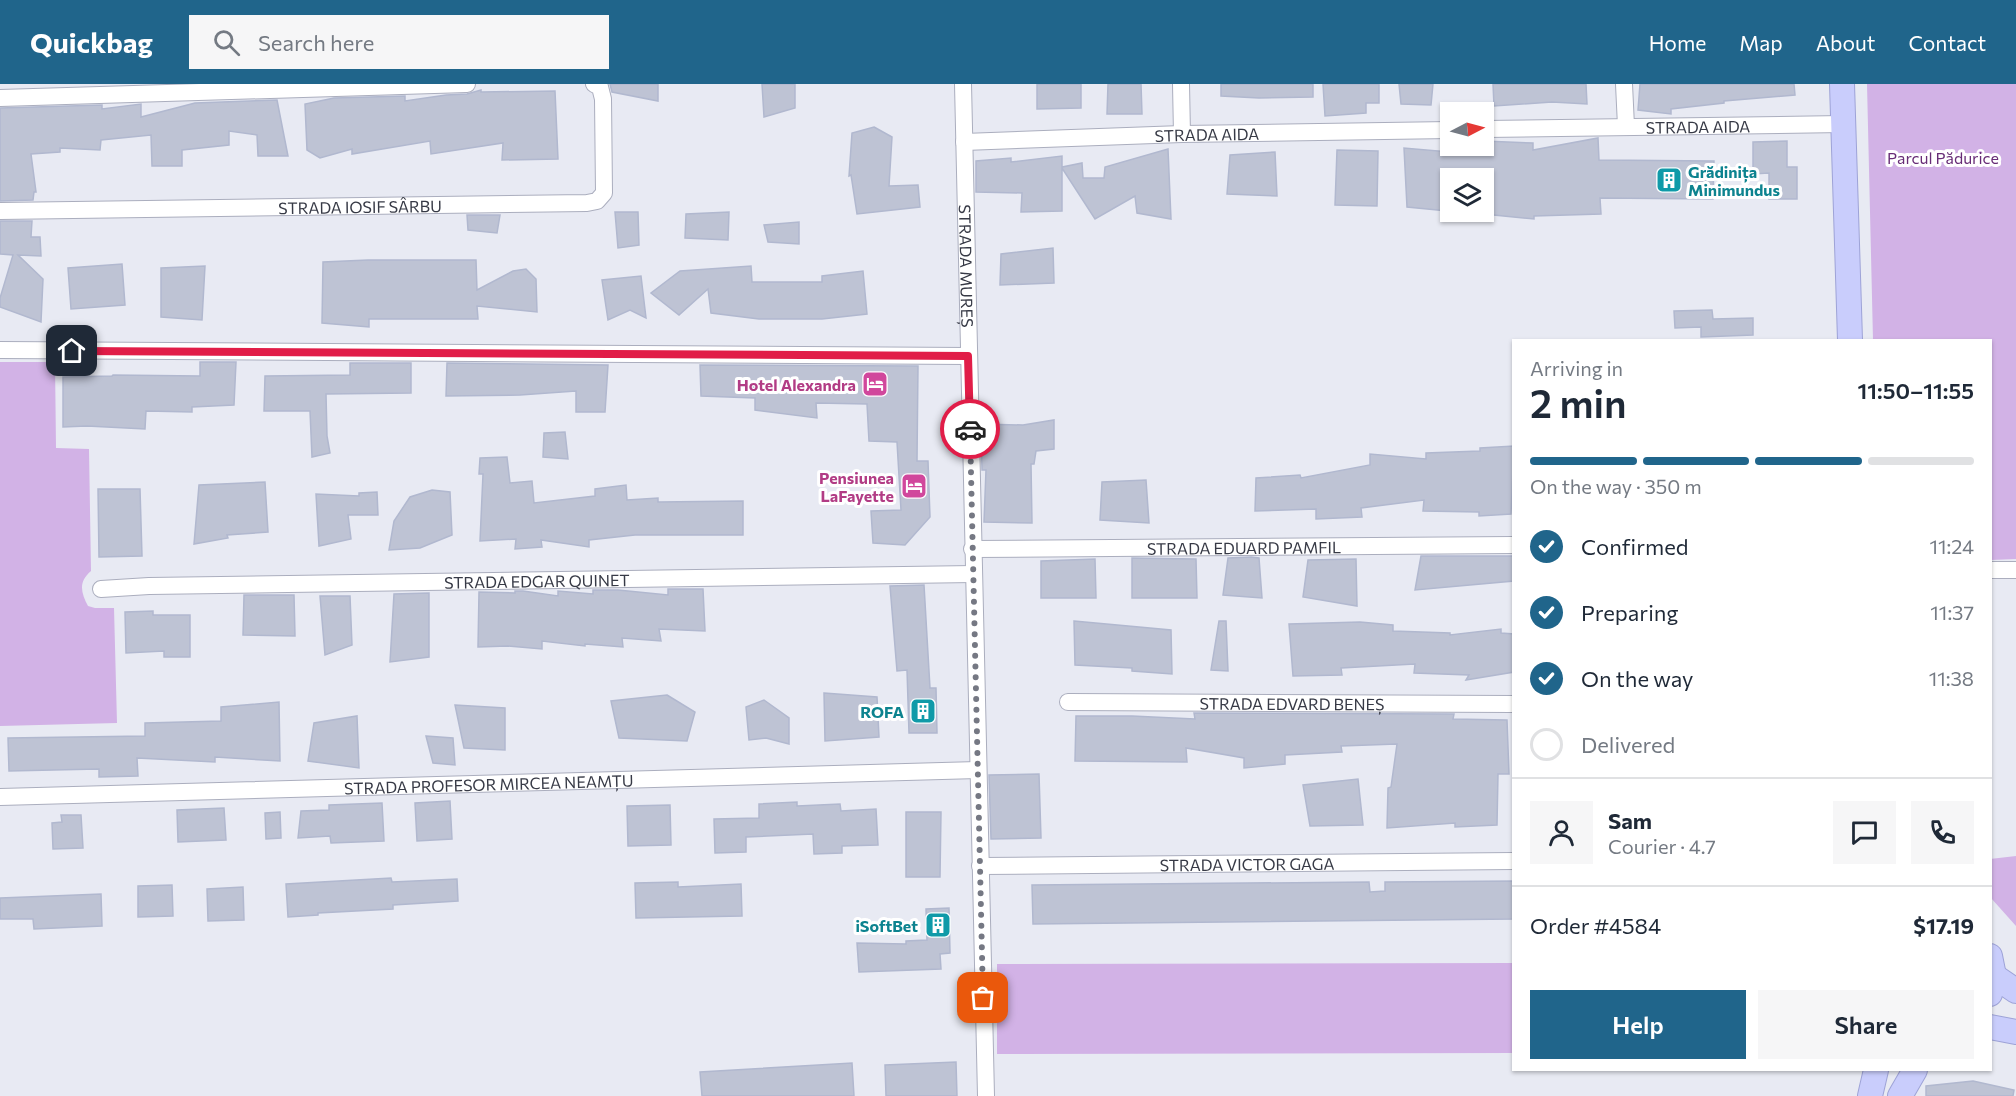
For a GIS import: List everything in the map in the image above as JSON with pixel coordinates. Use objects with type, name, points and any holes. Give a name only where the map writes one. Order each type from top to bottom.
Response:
[{"type":"main road","points":[[1842,84],[1850,339]]},
{"type":"main road","points":[[1992,975],[2016,991]]},
{"type":"main road","points":[[1992,1027],[2016,1032]]},
{"type":"main road","points":[[1870,1096],[1876,1071]]},
{"type":"main road","points":[[1900,1096],[1914,1071]]},
{"type":"street","points":[[0,98],[467,84]]},
{"type":"street","name":"STRADA IOSIF SÂRBU","points":[[0,211],[587,203],[597,201],[604,193],[603,99],[600,87],[594,84]]},
{"type":"street","name":"STRADA MUREȘ","points":[[963,84],[986,1096]]},
{"type":"street","points":[[1181,84],[1182,134]]},
{"type":"street","points":[[1624,84],[1626,126]]},
{"type":"street","name":"STRADA AIDA","points":[[1494,129],[1843,124]]},
{"type":"street","name":"STRADA AIDA","points":[[964,142],[1182,134],[1440,130]]},
{"type":"street","points":[[0,350],[968,356]]},
{"type":"street","name":"STRADA EDUARD PAMFIL","points":[[972,549],[1512,545]]},
{"type":"street","points":[[1992,570],[2016,570]]},
{"type":"street","name":"STRADA EDGAR QUINET","points":[[101,590],[149,586],[974,574]]},
{"type":"street","name":"STRADA EDVARD BENEȘ","points":[[1068,702],[1512,704]]},
{"type":"street","name":"STRADA PROFESOR MIRCEA NEAMȚU","points":[[0,797],[978,770]]},
{"type":"street","name":"STRADA VICTOR GAGA","points":[[980,866],[1512,861]]},
{"type":"green space","name":"Parcul Pădurice","points":[[1867,84],[2016,84],[2016,559],[1992,560],[1992,339],[1873,339]]},
{"type":"green space","points":[[0,362],[55,362],[56,448],[89,449],[91,571],[82,583],[82,592],[88,606],[114,608],[117,723],[0,726]]},
{"type":"green space","points":[[2016,856],[2016,926],[1992,899],[1992,859]]},
{"type":"green space","points":[[1512,963],[1512,1053],[997,1054],[997,964]]},
{"type":"building","points":[[610,84],[658,84],[658,101],[612,92]]},
{"type":"building","points":[[762,84],[795,84],[795,108],[764,117]]},
{"type":"building","points":[[1037,84],[1081,84],[1081,108],[1037,109]]},
{"type":"building","points":[[1108,84],[1141,84],[1142,114],[1107,114]]},
{"type":"building","points":[[1221,84],[1313,84],[1313,97],[1221,96]]},
{"type":"building","points":[[1323,84],[1379,84],[1379,103],[1366,103],[1366,113],[1325,116]]},
{"type":"building","points":[[1399,84],[1433,84],[1431,105],[1401,104]]},
{"type":"building","points":[[1493,84],[1586,84],[1587,104],[1552,102],[1494,106]]},
{"type":"building","points":[[1640,84],[1794,84],[1795,95],[1724,101],[1724,103],[1671,109],[1671,114],[1638,110]]},
{"type":"building","points":[[481,90],[481,92],[555,91],[558,159],[502,160],[503,143],[431,154],[430,141],[352,154],[352,149],[320,158],[307,150],[305,104],[334,98],[405,96],[405,101],[467,94]]},
{"type":"building","points":[[277,100],[288,156],[258,156],[257,135],[229,131],[229,145],[182,150],[182,166],[152,166],[151,135],[101,140],[100,150],[60,148],[60,152],[31,154],[36,192],[34,192],[33,200],[0,201],[0,108],[102,105],[102,109],[141,104],[141,117],[195,103]]},
{"type":"building","points":[[874,127],[892,137],[889,186],[918,185],[920,207],[857,214],[851,175],[849,176],[852,133]]},
{"type":"building","points":[[1598,138],[1599,160],[1714,161],[1713,199],[1600,198],[1601,214],[1534,216],[1534,219],[1494,215],[1494,168],[1440,168],[1440,210],[1407,207],[1404,148],[1440,151],[1440,156],[1494,156],[1494,141],[1533,143],[1533,150]]},
{"type":"building","points":[[1787,141],[1787,167],[1797,167],[1797,199],[1769,199],[1769,173],[1753,174],[1753,142]]},
{"type":"building","points":[[1168,149],[1171,219],[1137,213],[1135,196],[1095,219],[1062,168],[1062,211],[1021,212],[1022,193],[976,192],[976,161],[1011,158],[1011,162],[1062,156],[1062,167],[1082,163],[1083,178],[1104,178],[1105,167]]},
{"type":"building","points":[[1337,150],[1378,151],[1377,206],[1335,205]]},
{"type":"building","points":[[1275,152],[1277,196],[1227,194],[1230,155]]},
{"type":"building","points":[[615,212],[638,212],[639,245],[618,248]]},
{"type":"building","points":[[729,212],[728,240],[685,238],[686,214]]},
{"type":"building","points":[[467,215],[500,215],[497,233],[468,230]]},
{"type":"building","points":[[0,221],[32,221],[31,237],[40,237],[41,256],[18,255],[43,279],[41,322],[0,307],[0,298],[13,255],[0,254]]},
{"type":"building","points":[[799,222],[799,244],[768,242],[764,225]]},
{"type":"building","points":[[1053,248],[1054,283],[1000,285],[1001,254]]},
{"type":"building","points":[[476,260],[477,290],[513,271],[526,269],[536,279],[537,312],[477,306],[478,319],[369,319],[369,327],[322,323],[323,262]]},
{"type":"building","points":[[122,264],[125,305],[71,309],[68,268]]},
{"type":"building","points":[[205,266],[202,320],[161,317],[161,268]]},
{"type":"building","points":[[751,266],[752,282],[822,282],[822,276],[863,271],[867,314],[822,319],[759,319],[711,313],[708,289],[679,315],[651,293],[680,271]]},
{"type":"building","points":[[641,276],[646,318],[630,310],[608,320],[602,280]]},
{"type":"building","points":[[1712,310],[1713,319],[1753,318],[1753,335],[1701,337],[1701,327],[1675,328],[1674,311]]},
{"type":"building","points":[[200,362],[236,362],[234,405],[192,407],[192,412],[146,411],[145,429],[63,427],[63,377],[200,376]]},
{"type":"building","points":[[350,363],[411,363],[411,393],[326,394],[327,436],[330,453],[312,457],[310,411],[264,411],[265,376],[350,375]]},
{"type":"building","points":[[447,363],[608,365],[605,412],[576,412],[576,391],[520,395],[446,396]]},
{"type":"building","points":[[700,365],[918,366],[917,461],[928,461],[930,517],[905,545],[873,543],[871,511],[901,510],[897,442],[869,441],[867,404],[816,403],[817,418],[755,410],[755,398],[701,396]]},
{"type":"building","points":[[1054,420],[1054,449],[1036,451],[1034,464],[1031,464],[1032,523],[984,522],[986,470],[982,470],[981,424],[1023,425]]},
{"type":"building","points":[[565,432],[568,459],[543,457],[544,433]]},
{"type":"building","points":[[1512,446],[1511,514],[1479,516],[1479,512],[1423,511],[1424,500],[1361,508],[1362,517],[1316,519],[1316,509],[1255,511],[1256,478],[1300,475],[1301,478],[1370,465],[1370,454],[1426,459],[1426,453],[1480,451],[1480,448]]},
{"type":"building","points":[[507,457],[510,483],[532,481],[534,503],[595,496],[595,489],[626,485],[627,500],[658,498],[658,502],[743,501],[743,535],[635,535],[589,540],[589,547],[541,540],[542,547],[515,549],[516,539],[480,541],[483,474],[479,474],[480,458]]},
{"type":"building","points":[[1146,480],[1149,523],[1100,520],[1102,482]]},
{"type":"building","points":[[265,482],[268,532],[227,535],[228,538],[194,544],[199,485]]},
{"type":"building","points":[[98,489],[140,489],[142,556],[99,557]]},
{"type":"building","points":[[432,490],[450,492],[452,535],[420,548],[389,550],[394,521],[410,497]]},
{"type":"building","points":[[377,492],[378,515],[348,515],[351,539],[319,546],[316,494],[359,496],[359,493]]},
{"type":"building","points":[[1421,556],[1512,556],[1512,581],[1415,590]]},
{"type":"building","points":[[1132,558],[1196,559],[1197,598],[1132,598]]},
{"type":"building","points":[[1228,558],[1259,558],[1262,598],[1223,595]]},
{"type":"building","points":[[1095,559],[1096,598],[1041,598],[1041,561]]},
{"type":"building","points":[[1356,559],[1357,606],[1303,597],[1308,560]]},
{"type":"building","points":[[924,585],[930,688],[936,688],[937,733],[909,733],[907,670],[897,671],[890,586]]},
{"type":"building","points":[[668,589],[703,589],[705,631],[659,629],[661,641],[622,638],[623,647],[585,644],[585,646],[542,641],[542,649],[508,646],[478,647],[479,592],[515,593],[515,591],[523,591],[558,596],[558,591],[593,594],[593,590],[618,590],[668,595]]},
{"type":"building","points":[[429,593],[429,657],[390,662],[394,594]]},
{"type":"building","points":[[244,595],[294,595],[295,636],[243,635]]},
{"type":"building","points":[[320,596],[350,596],[352,645],[325,655]]},
{"type":"building","points":[[153,611],[153,615],[190,615],[190,657],[164,657],[164,651],[126,653],[125,612]]},
{"type":"building","points":[[1074,621],[1171,630],[1172,674],[1132,671],[1132,668],[1075,665]]},
{"type":"building","points":[[1219,621],[1226,621],[1228,671],[1211,670]]},
{"type":"building","points":[[1360,622],[1393,625],[1393,631],[1450,633],[1450,635],[1501,629],[1501,633],[1512,634],[1512,672],[1466,680],[1469,675],[1414,673],[1415,664],[1341,668],[1342,675],[1293,676],[1289,624]]},
{"type":"building","points":[[824,693],[877,697],[879,737],[825,741]]},
{"type":"building","points":[[667,695],[695,712],[687,741],[619,738],[611,701]]},
{"type":"building","points":[[764,700],[789,718],[789,744],[766,738],[749,740],[746,707]]},
{"type":"building","points":[[279,702],[280,761],[215,757],[215,762],[137,758],[138,776],[99,777],[99,769],[9,771],[8,738],[145,736],[145,723],[221,721],[221,707]]},
{"type":"building","points":[[455,705],[505,708],[505,750],[464,748]]},
{"type":"building","points":[[1194,713],[1454,714],[1453,719],[1507,720],[1509,774],[1498,774],[1497,825],[1455,827],[1455,823],[1387,828],[1388,788],[1391,787],[1397,744],[1341,746],[1342,752],[1285,755],[1285,764],[1244,768],[1244,758],[1186,748],[1187,762],[1075,761],[1076,716],[1195,719]]},
{"type":"building","points":[[357,716],[359,768],[308,761],[314,723]]},
{"type":"building","points":[[426,736],[453,738],[455,765],[433,763]]},
{"type":"building","points":[[1039,774],[1041,838],[991,839],[989,775]]},
{"type":"building","points":[[1358,779],[1363,825],[1310,826],[1303,785]]},
{"type":"building","points":[[450,801],[452,839],[417,841],[415,803]]},
{"type":"building","points":[[797,802],[797,806],[840,804],[841,811],[876,809],[878,845],[842,846],[842,853],[814,854],[813,834],[746,837],[746,852],[715,853],[714,819],[759,818],[759,804]]},
{"type":"building","points":[[382,803],[384,841],[331,843],[330,836],[298,838],[301,811],[329,810],[329,805]]},
{"type":"building","points":[[670,805],[671,845],[628,846],[627,806]]},
{"type":"building","points":[[224,808],[226,840],[178,842],[177,810]]},
{"type":"building","points":[[280,812],[281,838],[266,839],[265,813]]},
{"type":"building","points":[[906,812],[941,812],[940,877],[906,877]]},
{"type":"building","points":[[61,815],[81,815],[83,848],[53,849],[52,823],[62,822]]},
{"type":"building","points":[[391,878],[392,882],[457,879],[458,901],[393,905],[393,909],[288,917],[286,884]]},
{"type":"building","points":[[1512,881],[1512,919],[1033,924],[1032,885],[1369,882],[1370,892],[1385,891],[1385,882]]},
{"type":"building","points":[[678,882],[678,887],[741,884],[742,916],[636,918],[635,883]]},
{"type":"building","points":[[172,885],[173,916],[138,917],[138,886]]},
{"type":"building","points":[[243,887],[244,920],[208,921],[207,889]]},
{"type":"building","points":[[101,894],[102,926],[34,929],[33,919],[0,919],[0,898]]},
{"type":"building","name":"iSoftBet","points":[[949,908],[950,953],[940,954],[941,969],[859,972],[857,943],[906,944],[906,941],[927,940],[926,909]]},
{"type":"building","points":[[956,1062],[957,1096],[886,1096],[885,1065]]},
{"type":"building","points":[[852,1063],[854,1096],[702,1096],[700,1072]]},
{"type":"building","points":[[1973,1081],[2014,1090],[2013,1096],[1926,1096],[1926,1086]]},
{"type":"way so far","points":[[970,429],[983,998]]},
{"type":"place","name":"Grădinița Minimundus","points":[[1669,180]]},
{"type":"place","name":"Hotel Alexandra","points":[[875,384]]},
{"type":"place","name":"Pensiunea LaFayette","points":[[914,486]]},
{"type":"place","name":"ROFA","points":[[923,711]]},
{"type":"place","name":"iSoftBet","points":[[938,925]]},
{"type":"route","points":[[72,351],[968,356],[970,429]]}]
